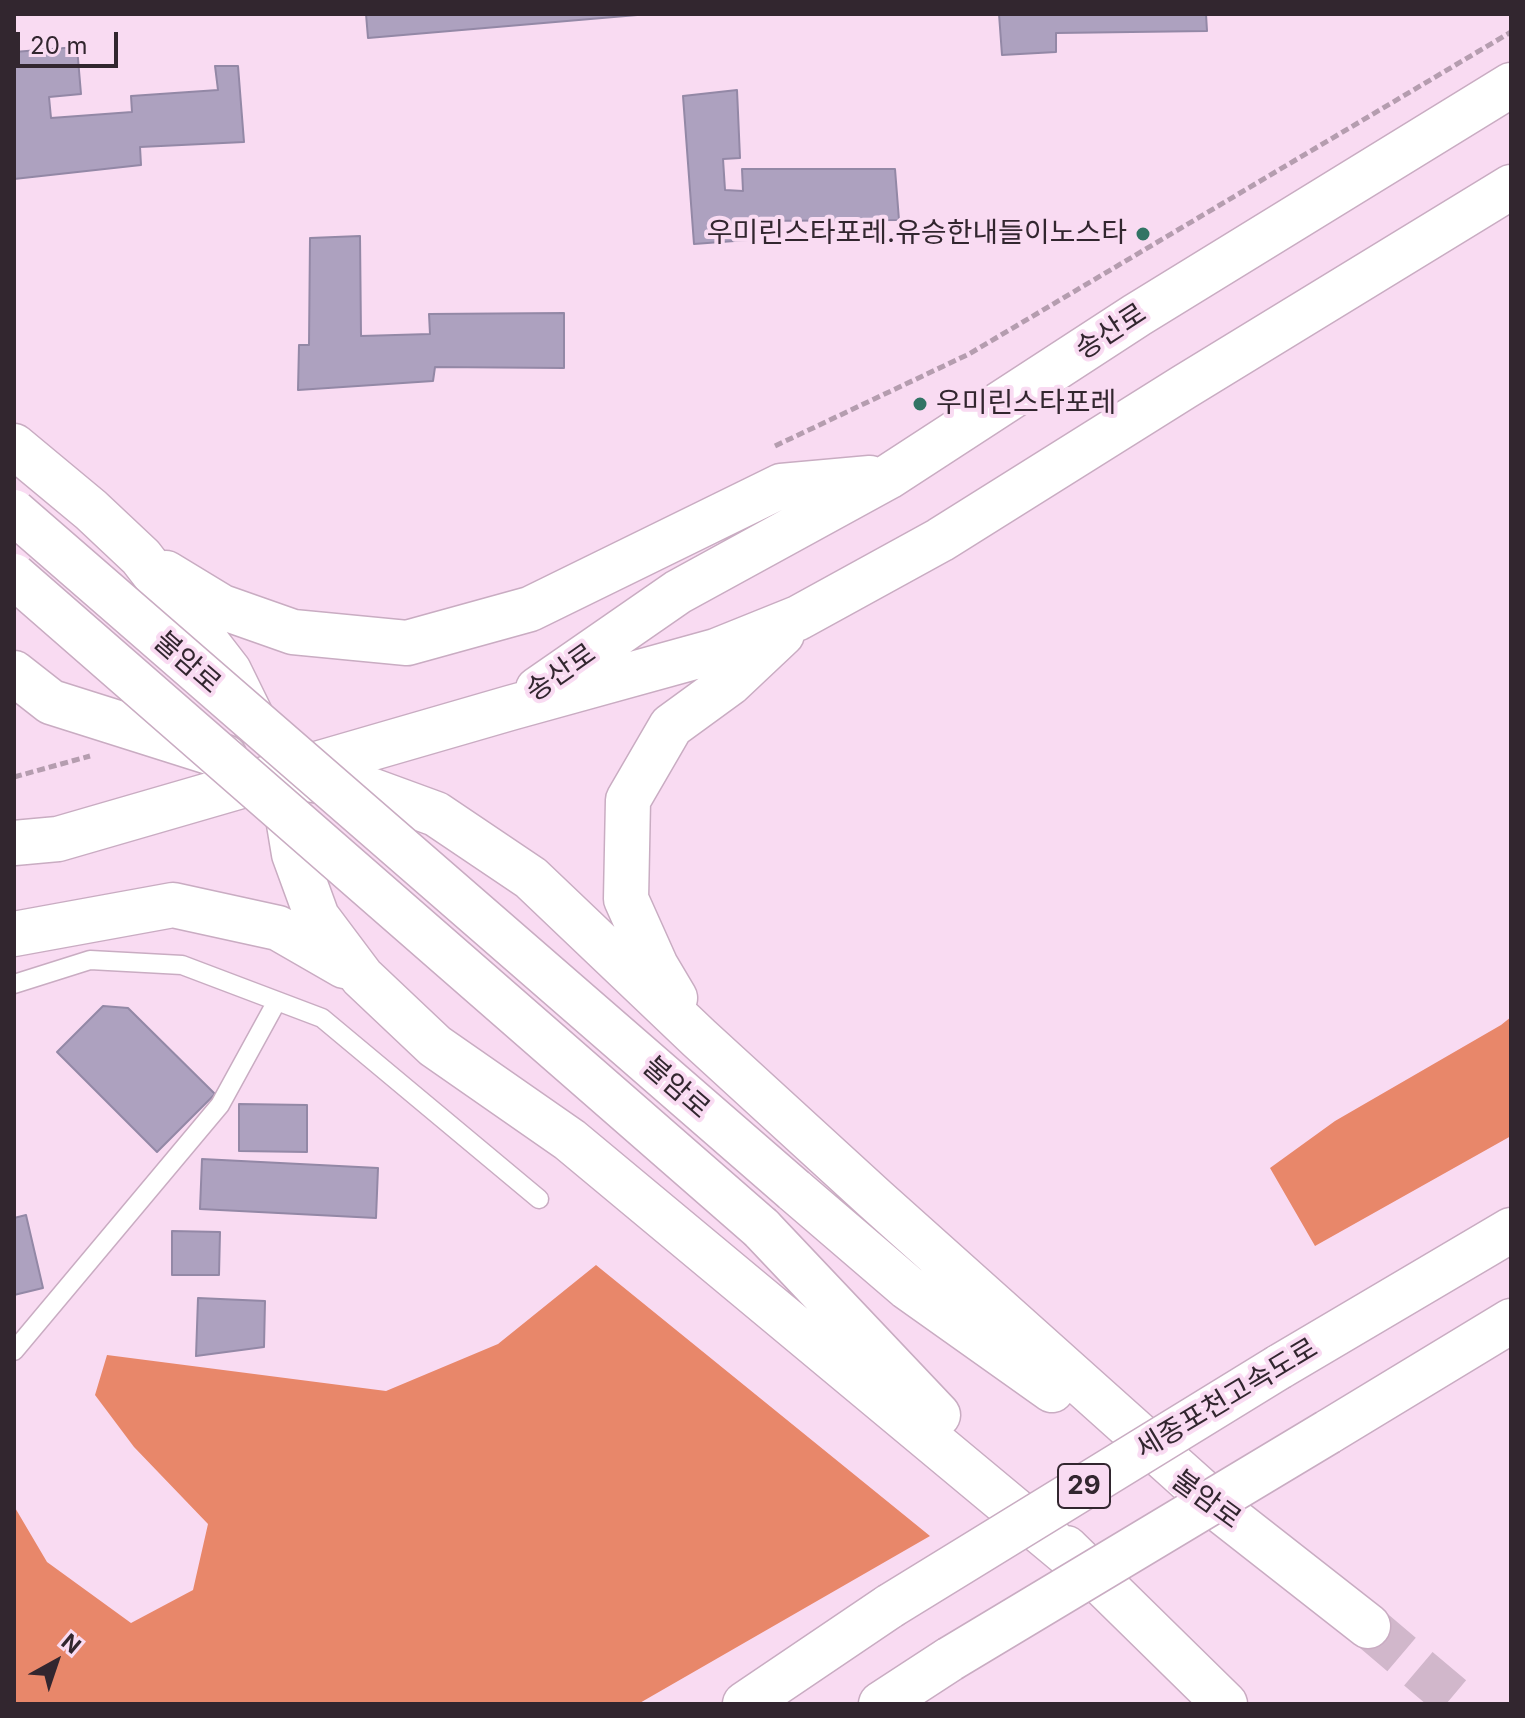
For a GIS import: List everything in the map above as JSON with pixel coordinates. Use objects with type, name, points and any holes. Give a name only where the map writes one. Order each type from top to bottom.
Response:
[{"type":"main road","name":"송산로","points":[[510,708],[678,592],[888,477],[1137,315],[1511,85]]},
{"type":"main road","name":"송산로","points":[[14,843],[58,839],[716,651],[798,618],[940,540],[1511,187]]},
{"type":"main road","points":[[14,446],[91,510],[141,557],[229,671],[281,775],[294,854],[317,917],[362,977],[435,1046],[570,1140],[1083,1567]]},
{"type":"main road","points":[[141,557],[222,607],[293,632],[407,643],[530,609],[781,486],[888,477]]},
{"type":"main road","name":"불암로","points":[[14,512],[907,1287],[1228,1515],[1368,1626]]},
{"type":"main road","name":"불암로","points":[[14,576],[761,1228],[1083,1567],[1225,1704]]},
{"type":"main road","points":[[699,1038],[656,966],[626,899],[628,800],[671,726],[730,683],[798,618]]},
{"type":"main road","points":[[14,673],[51,702],[281,775],[365,788],[436,814],[531,878],[875,1199],[1228,1515]]},
{"type":"main road","name":"송산로","points":[[14,866],[58,839]]},
{"type":"main road","points":[[14,934],[173,905],[278,928],[362,977]]},
{"type":"main road","name":"세종포천고속도로","points":[[745,1704],[890,1606],[1279,1367],[1511,1230]]},
{"type":"main road","points":[[881,1704],[950,1659],[1511,1321]]},
{"type":"lane","points":[[14,984],[90,960],[182,965],[322,1018],[539,1199]]},
{"type":"lane","points":[[14,1351],[220,1105],[277,1001]]},
{"type":"path","points":[[774,446],[969,354],[1511,32]]},
{"type":"path","points":[[14,777],[93,755],[141,730]]},
{"type":"shaded area","points":[[1511,1017],[1511,1136],[1315,1246],[1270,1168],[1335,1121]]},
{"type":"shaded area","points":[[596,1265],[930,1536],[638,1704],[14,1704],[14,1506],[47,1562],[131,1623],[193,1590],[208,1524],[134,1447],[95,1395],[107,1355],[386,1391],[498,1344]]},
{"type":"building","points":[[366,14],[649,14],[368,38]]},
{"type":"building","points":[[999,14],[1206,14],[1207,31],[1056,33],[1056,52],[1002,55]]},
{"type":"building","points":[[77,47],[81,94],[49,97],[51,118],[132,112],[131,96],[218,90],[215,66],[238,66],[244,142],[140,147],[141,165],[14,179],[14,52]]},
{"type":"building","points":[[737,90],[740,158],[723,159],[725,190],[743,191],[742,169],[895,169],[899,220],[747,221],[748,240],[694,244],[683,96]]},
{"type":"building","points":[[360,236],[361,336],[430,334],[429,314],[564,313],[564,368],[435,367],[433,381],[298,390],[299,345],[309,345],[310,238]]},
{"type":"building","points":[[103,1006],[128,1008],[215,1094],[157,1152],[57,1052]]},
{"type":"building","points":[[239,1104],[307,1105],[307,1152],[239,1151]]},
{"type":"building","points":[[202,1159],[378,1168],[376,1218],[200,1209]]},
{"type":"building","points":[[26,1215],[43,1288],[14,1295],[14,1218]]},
{"type":"building","points":[[172,1231],[220,1232],[219,1275],[172,1275]]},
{"type":"building","points":[[198,1298],[265,1301],[264,1347],[196,1356]]},
{"type":"tunnel","points":[[1368,1626],[1460,1704]]},
{"type":"place","name":"우미린스타포레.유승한내들이노스타","points":[[1143,234]]},
{"type":"place","name":"우미린스타포레","points":[[920,404]]}]
